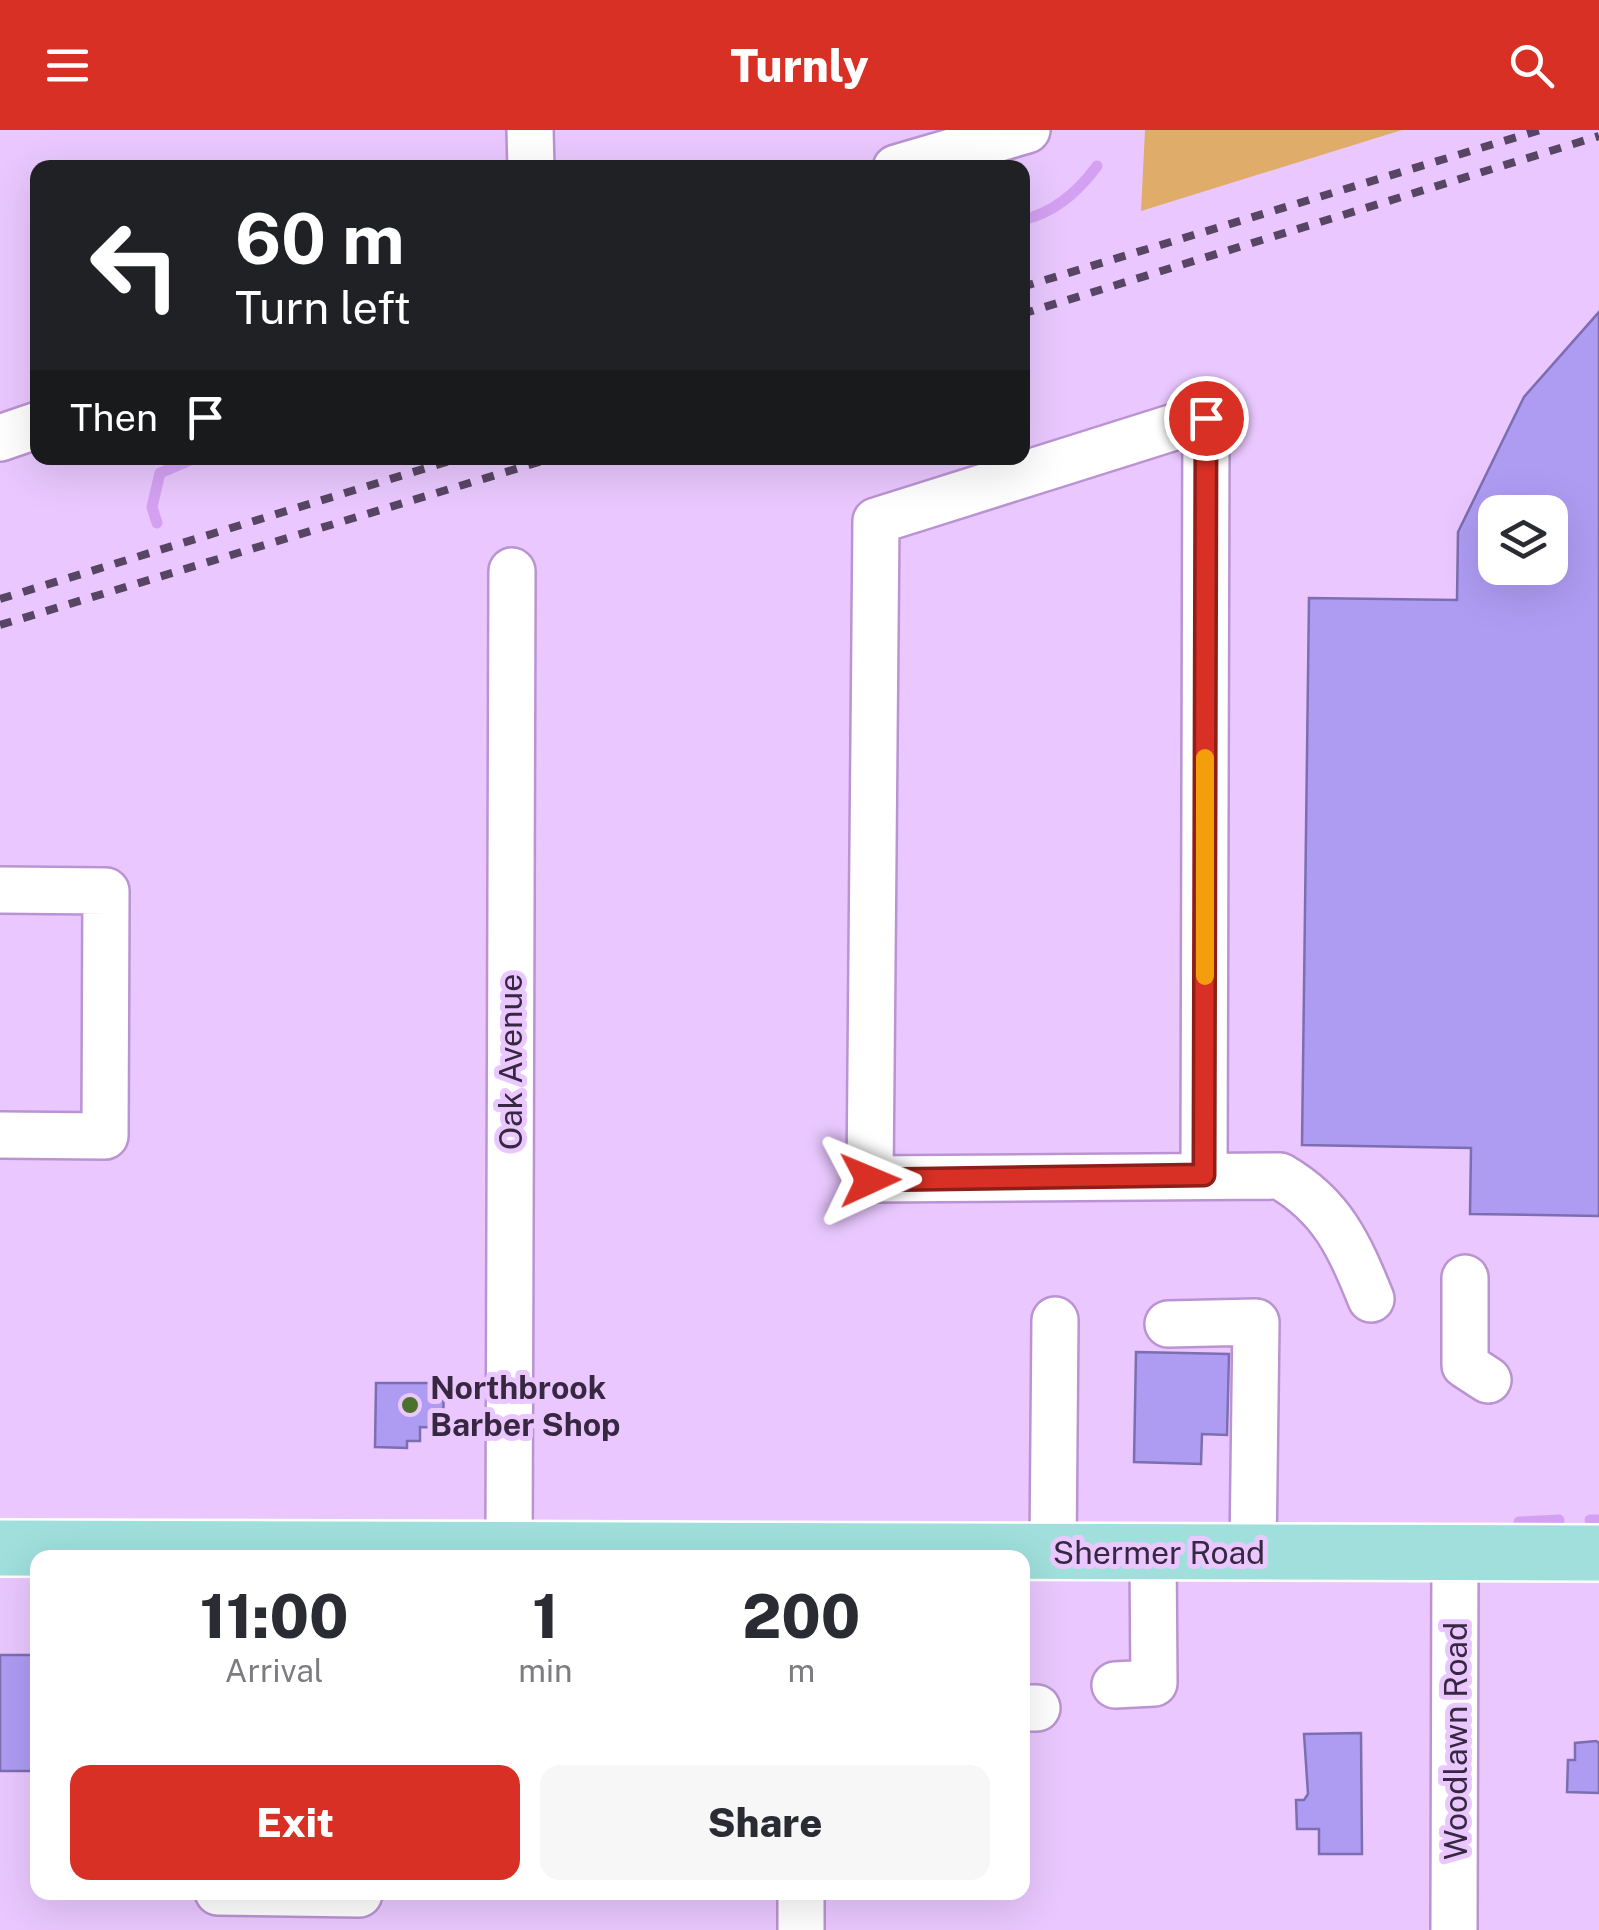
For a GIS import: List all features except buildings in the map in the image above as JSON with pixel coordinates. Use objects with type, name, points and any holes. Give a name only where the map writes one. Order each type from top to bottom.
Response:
[{"type":"main road","name":"Shermer Road","points":[[0,1548],[72,1550]]},
{"type":"main road","name":"Shermer Road","points":[[1030,1552],[1599,1553]]},
{"type":"street","points":[[530,130],[531,160]]},
{"type":"street","points":[[924,160],[1027,130]]},
{"type":"street","points":[[1204,1175],[1206,418],[876,522],[870,1180],[1280,1176],[1309,1192],[1348,1241],[1371,1299]]},
{"type":"street","points":[[0,438],[30,428]]},
{"type":"street","name":"Oak Avenue","points":[[509,1550],[512,571]]},
{"type":"street","points":[[0,890],[106,891],[104,1136],[0,1135]]},
{"type":"street","points":[[1465,1278],[1465,1366],[1488,1380]]},
{"type":"street","points":[[1053,1552],[1054,1320]]},
{"type":"street","points":[[1168,1324],[1256,1322],[1253,1552]]},
{"type":"street","points":[[1115,1684],[1154,1683],[1153,1552]]},
{"type":"street","name":"Woodlawn Road","points":[[1454,1930],[1455,1552]]},
{"type":"street","points":[[801,1900],[801,1930]]},
{"type":"shaded area","points":[[1145,130],[1402,130],[1141,211]]},
{"type":"waterway","points":[[1030,217],[1064,200],[1097,166]]},
{"type":"waterway","points":[[157,523],[152,507],[160,473],[179,465]]},
{"type":"waterway","points":[[1519,1522],[1559,1520]]},
{"type":"waterway","points":[[1590,1520],[1599,1520]]},
{"type":"railway","points":[[1030,285],[1540,130]]},
{"type":"railway","points":[[1030,312],[1599,136]]},
{"type":"railway","points":[[0,599],[436,465]]},
{"type":"railway","points":[[0,625],[529,465]]},
{"type":"slow traffic","points":[[1205,758],[1205,976]]},
{"type":"place","name":"Northbrook Barber Shop","points":[[410,1405]]},
{"type":"route","points":[[870,1180],[1204,1175],[1206,418]]}]
